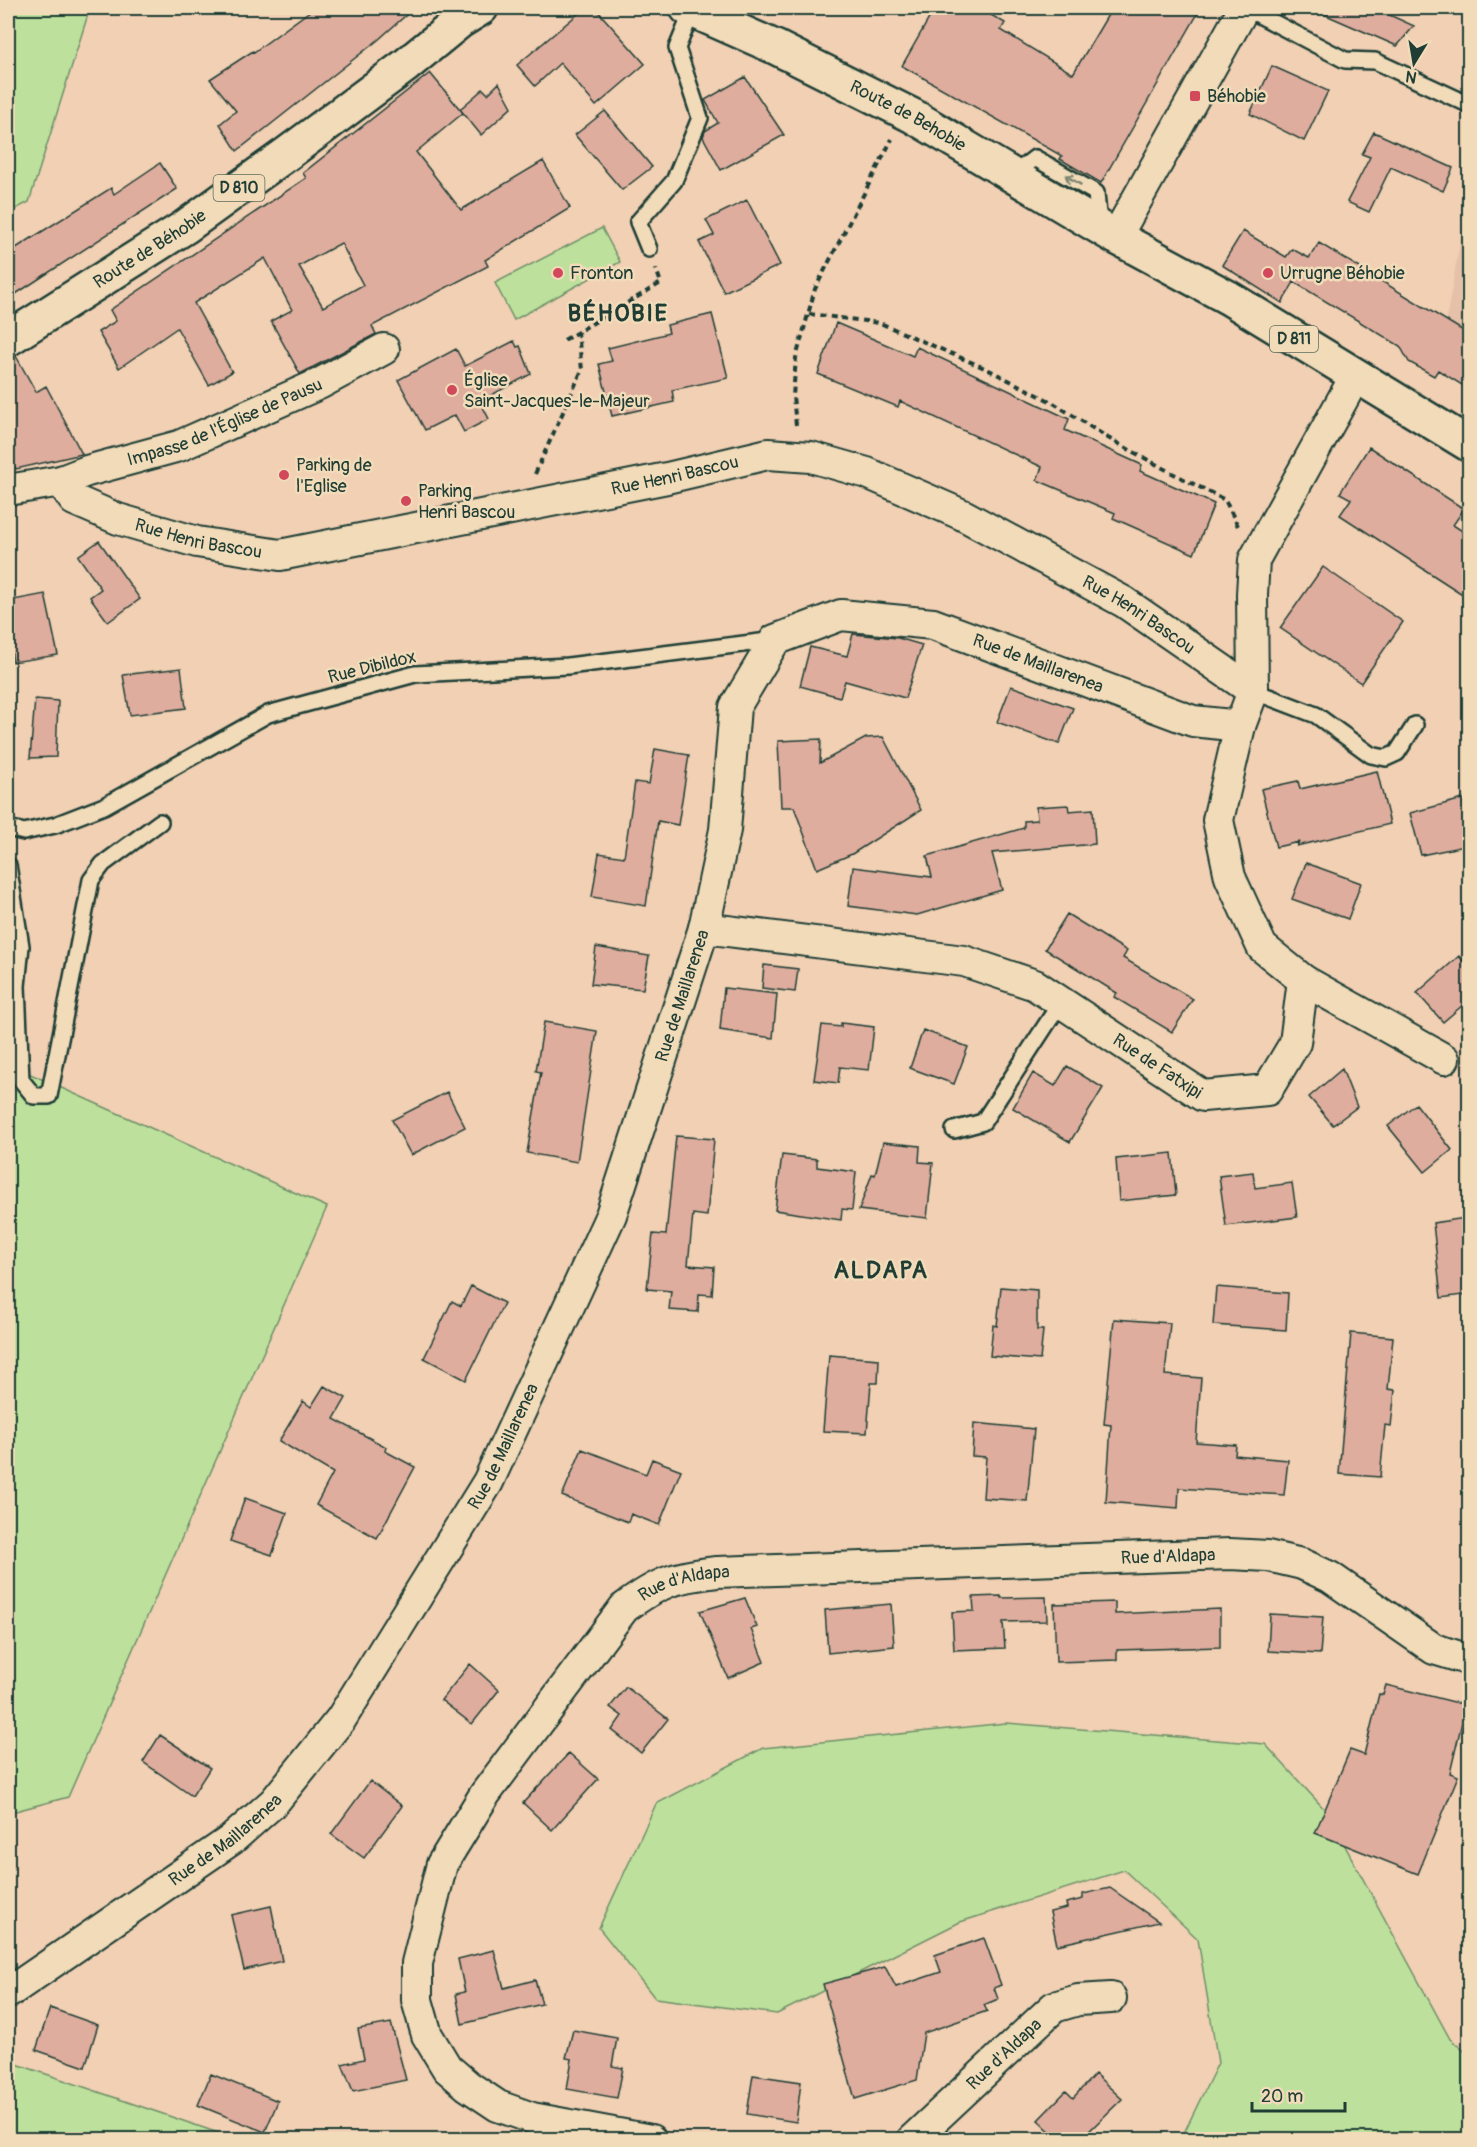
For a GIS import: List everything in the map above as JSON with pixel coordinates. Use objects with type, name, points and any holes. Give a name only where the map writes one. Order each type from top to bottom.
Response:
[{"type":"main road","name":"Route de Behobie","points":[[691,8],[775,47],[902,111],[1014,174],[1107,231]]},
{"type":"main road","name":"Route de Béhobie","points":[[8,339],[185,227],[405,66],[470,12]]},
{"type":"main road","name":"D 811","points":[[1107,231],[1229,298],[1354,377],[1470,445]]},
{"type":"street","points":[[1107,231],[1245,8]]},
{"type":"street","name":"Impasse de l'Église de Pausu","points":[[8,490],[61,481],[179,446],[319,384],[384,349]]},
{"type":"street","points":[[1354,377],[1254,560],[1253,691],[1240,726],[1218,820],[1230,878],[1262,947],[1303,980],[1444,1059]]},
{"type":"street","name":"Rue Henri Bascou","points":[[61,481],[74,500],[118,519],[197,542],[280,555],[667,478],[768,454],[811,457],[867,473],[963,515],[1124,602],[1253,691]]},
{"type":"street","name":"Rue de Maillarenea","points":[[8,1993],[231,1840],[274,1802],[341,1719],[488,1482],[611,1215],[704,928],[725,830],[735,707],[775,640],[840,615],[933,624],[1193,721],[1240,726]]},
{"type":"street","name":"Rue de Fatxipi","points":[[704,928],[964,961],[1035,985],[1203,1096],[1267,1090],[1295,1043],[1303,980]]},
{"type":"street","name":"Rue d'Aldapa","points":[[651,2139],[532,2118],[498,2106],[468,2086],[447,2068],[427,2035],[417,2000],[417,1963],[442,1864],[485,1794],[624,1608],[653,1587],[680,1576],[717,1572],[1230,1554],[1268,1556],[1302,1564],[1330,1577],[1434,1649],[1470,1660]]},
{"type":"street","name":"Rue d'Aldapa","points":[[912,2139],[1054,2007],[1077,2000],[1111,1998]]},
{"type":"lane","points":[[649,249],[638,222],[674,181],[700,118],[677,48],[691,8]]},
{"type":"lane","points":[[1245,8],[1345,60],[1375,61],[1470,105]]},
{"type":"lane","name":"Rue Dibildox","points":[[8,828],[24,832],[55,825],[104,806],[268,714],[415,674],[568,666],[775,640]]},
{"type":"lane","points":[[1253,691],[1316,715],[1371,755],[1386,758],[1397,753],[1415,725]]},
{"type":"lane","points":[[8,865],[21,946],[17,986],[21,1080],[34,1096],[49,1096],[91,880],[102,864],[160,822]]},
{"type":"lane","points":[[954,1130],[983,1122],[1061,1002]]},
{"type":"path","points":[[794,456],[796,425],[793,396],[796,358],[815,289],[892,139]]},
{"type":"path","points":[[564,340],[662,283],[649,249]]},
{"type":"path","points":[[808,314],[880,323],[987,369],[1052,402],[1108,438],[1225,500],[1254,560]]},
{"type":"path","points":[[529,506],[526,493],[582,370],[578,332]]},
{"type":"shaded area","points":[[1469,191],[1469,350],[1444,332]]},
{"type":"green space","points":[[8,8],[90,8],[29,202],[8,213]]},
{"type":"green space","name":"Fronton","points":[[602,228],[620,262],[514,320],[495,283]]},
{"type":"green space","points":[[8,1064],[327,1207],[68,1797],[8,1813]]},
{"type":"green space","points":[[1006,1723],[1265,1744],[1326,1811],[1450,2039],[1469,2055],[1469,2139],[1181,2139],[1218,2063],[1198,1939],[1124,1870],[960,1922],[777,2014],[655,1998],[599,1928],[656,1804],[763,1748]]},
{"type":"green space","points":[[8,2061],[236,2139],[8,2139]]},
{"type":"building","points":[[314,8],[414,8],[378,40],[237,151],[220,124],[236,111],[210,79],[254,52]]},
{"type":"building","points":[[585,8],[595,8],[645,64],[596,106],[560,63],[535,86],[517,65]]},
{"type":"building","points":[[935,8],[979,8],[1005,23],[1001,30],[1073,74],[1112,8],[1201,8],[1101,183],[1060,159],[1062,156],[902,66]]},
{"type":"building","points":[[1310,8],[1374,8],[1414,26],[1397,46]]},
{"type":"building","points":[[1272,66],[1328,91],[1304,141],[1250,114]]},
{"type":"building","points":[[430,73],[463,113],[416,152],[461,210],[543,161],[570,208],[485,260],[488,266],[372,326],[376,334],[300,374],[271,321],[292,310],[265,258],[194,303],[232,372],[209,385],[177,328],[119,368],[98,332],[116,321],[110,310],[306,178],[303,173]],"holes":[[[341,243],[363,285],[323,307],[299,266]]]},
{"type":"building","points":[[745,77],[784,135],[721,170],[703,137],[705,131],[718,123],[705,100]]},
{"type":"building","points":[[499,83],[512,107],[481,135],[460,109],[483,89],[488,94]]},
{"type":"building","points":[[605,111],[652,167],[622,190],[575,135]]},
{"type":"building","points":[[1374,132],[1453,168],[1443,191],[1391,167],[1369,212],[1347,202],[1370,157],[1362,154]]},
{"type":"building","points":[[160,163],[177,189],[8,299],[8,253],[111,188],[114,194]]},
{"type":"building","points":[[747,200],[780,265],[724,292],[699,242],[714,235],[706,220]]},
{"type":"building","points":[[1243,231],[1286,257],[1292,249],[1309,258],[1319,243],[1470,335],[1470,390],[1438,370],[1434,376],[1409,362],[1400,346],[1294,282],[1282,303],[1222,265]]},
{"type":"building","points":[[712,314],[728,378],[672,390],[674,402],[612,416],[599,364],[612,361],[608,348],[669,333],[667,325]]},
{"type":"building","points":[[836,323],[913,356],[917,347],[1069,419],[1065,430],[1142,465],[1140,471],[1214,504],[1194,554],[1113,518],[1115,513],[1037,480],[1042,467],[900,401],[898,407],[818,374]]},
{"type":"building","name":"Église Saint-Jacques-le-Majeur","points":[[514,341],[517,347],[520,346],[531,374],[480,401],[489,419],[464,432],[455,415],[425,430],[398,380],[456,349],[465,366]]},
{"type":"building","points":[[16,356],[36,392],[46,386],[82,454],[16,469],[8,458],[8,358]]},
{"type":"building","points":[[1369,447],[1464,509],[1453,525],[1470,536],[1470,599],[1340,515],[1351,499],[1340,493]]},
{"type":"building","points":[[99,541],[140,599],[108,622],[90,597],[101,589],[78,556]]},
{"type":"building","points":[[1323,567],[1403,622],[1361,683],[1280,628]]},
{"type":"building","points":[[45,594],[58,655],[13,662],[8,631],[8,601]]},
{"type":"building","points":[[853,634],[898,638],[922,645],[905,698],[845,681],[840,697],[800,686],[810,647],[847,656]]},
{"type":"building","points":[[181,668],[186,708],[130,715],[123,675]]},
{"type":"building","points":[[1011,686],[1073,708],[1059,744],[997,722]]},
{"type":"building","points":[[35,699],[58,701],[56,757],[30,758]]},
{"type":"building","points":[[883,737],[921,810],[852,854],[817,869],[794,807],[781,807],[778,741],[821,739],[820,763],[866,738]]},
{"type":"building","points":[[655,749],[689,755],[678,825],[658,821],[646,906],[592,897],[599,853],[624,857],[635,782],[649,784]]},
{"type":"building","points":[[1377,771],[1390,824],[1297,846],[1299,842],[1276,847],[1261,789],[1298,781],[1300,789]]},
{"type":"building","points":[[1463,799],[1470,827],[1470,845],[1421,855],[1410,813]]},
{"type":"building","points":[[1068,805],[1069,811],[1093,809],[1095,844],[992,853],[1002,890],[917,915],[848,906],[853,867],[932,877],[927,856],[1024,828],[1024,821],[1037,820],[1036,807]]},
{"type":"building","points":[[1306,863],[1361,883],[1348,919],[1292,899]]},
{"type":"building","points":[[1067,914],[1127,951],[1123,958],[1193,999],[1172,1032],[1114,997],[1117,993],[1045,949]]},
{"type":"building","points":[[596,947],[649,956],[643,989],[591,984]]},
{"type":"building","points":[[1459,956],[1470,969],[1470,999],[1443,1022],[1417,993]]},
{"type":"building","points":[[764,965],[798,969],[795,992],[762,988]]},
{"type":"building","points":[[724,988],[777,994],[773,1038],[720,1030]]},
{"type":"building","points":[[544,1022],[597,1031],[577,1162],[527,1153],[541,1072],[536,1071]]},
{"type":"building","points":[[841,1023],[874,1027],[869,1070],[840,1067],[838,1083],[814,1080],[822,1025],[841,1027]]},
{"type":"building","points":[[923,1030],[968,1047],[954,1084],[910,1068]]},
{"type":"building","points":[[1067,1066],[1103,1088],[1070,1142],[1013,1108],[1033,1073],[1055,1086]]},
{"type":"building","points":[[1342,1069],[1357,1107],[1333,1125],[1309,1097]]},
{"type":"building","points":[[447,1092],[465,1127],[411,1155],[392,1120]]},
{"type":"building","points":[[1416,1104],[1452,1150],[1425,1172],[1388,1126]]},
{"type":"building","points":[[676,1136],[714,1139],[707,1216],[693,1214],[688,1265],[714,1267],[712,1295],[699,1294],[698,1312],[669,1310],[671,1291],[647,1289],[653,1234],[666,1235]]},
{"type":"building","points":[[883,1142],[920,1146],[919,1162],[933,1163],[927,1218],[859,1210],[872,1174],[875,1175]]},
{"type":"building","points":[[1172,1153],[1176,1195],[1119,1201],[1116,1159]]},
{"type":"building","points":[[782,1155],[817,1159],[817,1167],[856,1172],[852,1210],[842,1209],[841,1220],[775,1210]]},
{"type":"building","points":[[1253,1172],[1255,1188],[1292,1183],[1297,1217],[1226,1226],[1219,1176]]},
{"type":"building","points":[[1465,1218],[1467,1236],[1470,1236],[1470,1294],[1441,1298],[1433,1223]]},
{"type":"building","points":[[471,1286],[504,1303],[466,1380],[424,1358],[452,1301],[461,1306]]},
{"type":"building","points":[[1001,1287],[1037,1290],[1037,1330],[1043,1330],[1040,1360],[990,1356],[993,1325],[997,1326]]},
{"type":"building","points":[[1216,1287],[1288,1293],[1286,1330],[1213,1325]]},
{"type":"building","points":[[1114,1319],[1170,1323],[1165,1375],[1201,1378],[1196,1442],[1236,1445],[1235,1455],[1288,1460],[1284,1495],[1179,1488],[1178,1508],[1106,1502],[1111,1425],[1104,1424]]},
{"type":"building","points":[[1351,1333],[1393,1337],[1388,1389],[1395,1390],[1391,1426],[1385,1425],[1380,1477],[1339,1474]]},
{"type":"building","points":[[829,1355],[879,1359],[878,1383],[871,1383],[867,1433],[823,1431]]},
{"type":"building","points":[[324,1386],[346,1398],[334,1419],[386,1447],[385,1451],[415,1467],[377,1538],[316,1505],[333,1473],[279,1441],[303,1401],[311,1407]]},
{"type":"building","points":[[974,1423],[1034,1429],[1027,1501],[983,1498],[986,1457],[972,1456]]},
{"type":"building","points":[[582,1449],[646,1474],[652,1459],[681,1470],[659,1525],[631,1514],[628,1522],[562,1496]]},
{"type":"building","points":[[245,1498],[287,1513],[272,1555],[230,1541]]},
{"type":"building","points":[[1001,1596],[1001,1598],[1046,1597],[1047,1621],[1003,1622],[1005,1648],[954,1650],[952,1612],[974,1611],[973,1597]]},
{"type":"building","points":[[745,1598],[757,1627],[751,1629],[764,1662],[728,1678],[700,1611]]},
{"type":"building","points":[[1115,1602],[1115,1614],[1220,1609],[1220,1647],[1117,1650],[1117,1660],[1056,1662],[1054,1604]]},
{"type":"building","points":[[891,1604],[894,1646],[828,1653],[825,1610]]},
{"type":"building","points":[[1270,1614],[1323,1617],[1320,1654],[1268,1651]]},
{"type":"building","points":[[470,1664],[499,1690],[472,1724],[441,1700]]},
{"type":"building","points":[[1386,1685],[1466,1705],[1450,1773],[1458,1776],[1418,1874],[1315,1833],[1350,1750],[1364,1755],[1379,1694],[1383,1695]]},
{"type":"building","points":[[626,1687],[668,1719],[641,1753],[612,1730],[622,1716],[610,1707]]},
{"type":"building","points":[[160,1735],[210,1768],[192,1796],[143,1762]]},
{"type":"building","points":[[569,1753],[598,1779],[552,1830],[523,1803]]},
{"type":"building","points":[[370,1781],[402,1806],[364,1858],[331,1834]]},
{"type":"building","points":[[1110,1888],[1159,1922],[1057,1945],[1050,1912],[1067,1908],[1066,1903],[1083,1899],[1083,1894]]},
{"type":"building","points":[[271,1906],[282,1961],[244,1970],[231,1915]]},
{"type":"building","points":[[984,1938],[1001,1985],[994,1988],[998,1999],[984,2005],[987,2011],[924,2033],[917,2080],[855,2099],[823,1984],[885,1967],[896,1987],[941,1972],[935,1955]]},
{"type":"building","points":[[494,1950],[504,1988],[535,1980],[542,2004],[462,2024],[456,1994],[465,1992],[458,1959]]},
{"type":"building","points":[[50,2008],[98,2025],[85,2067],[36,2050]]},
{"type":"building","points":[[391,2023],[406,2080],[353,2091],[342,2064],[364,2059],[358,2029]]},
{"type":"building","points":[[573,2030],[617,2038],[612,2066],[623,2068],[617,2098],[567,2089],[572,2059],[566,2058]]},
{"type":"building","points":[[211,2074],[278,2101],[265,2132],[198,2105]]},
{"type":"building","points":[[1095,2074],[1122,2099],[1081,2139],[1058,2139],[1038,2120],[1066,2091],[1073,2098]]},
{"type":"building","points":[[753,2075],[801,2082],[796,2122],[747,2114]]},
{"type":"place","name":"Béhobie","points":[[1195,96]]},
{"type":"place","name":"Fronton","points":[[558,273]]},
{"type":"place","name":"Urrugne Béhobie","points":[[1268,273]]},
{"type":"place","name":"Église Saint-Jacques-le-Majeur","points":[[452,390]]},
{"type":"place","name":"Parking de l'Eglise","points":[[284,475]]},
{"type":"place","name":"Parking Henri Bascou","points":[[406,501]]},
{"type":"district","name":"BÉHOBIE","points":[[618,313]]},
{"type":"district","name":"ALDAPA","points":[[881,1270]]}]
